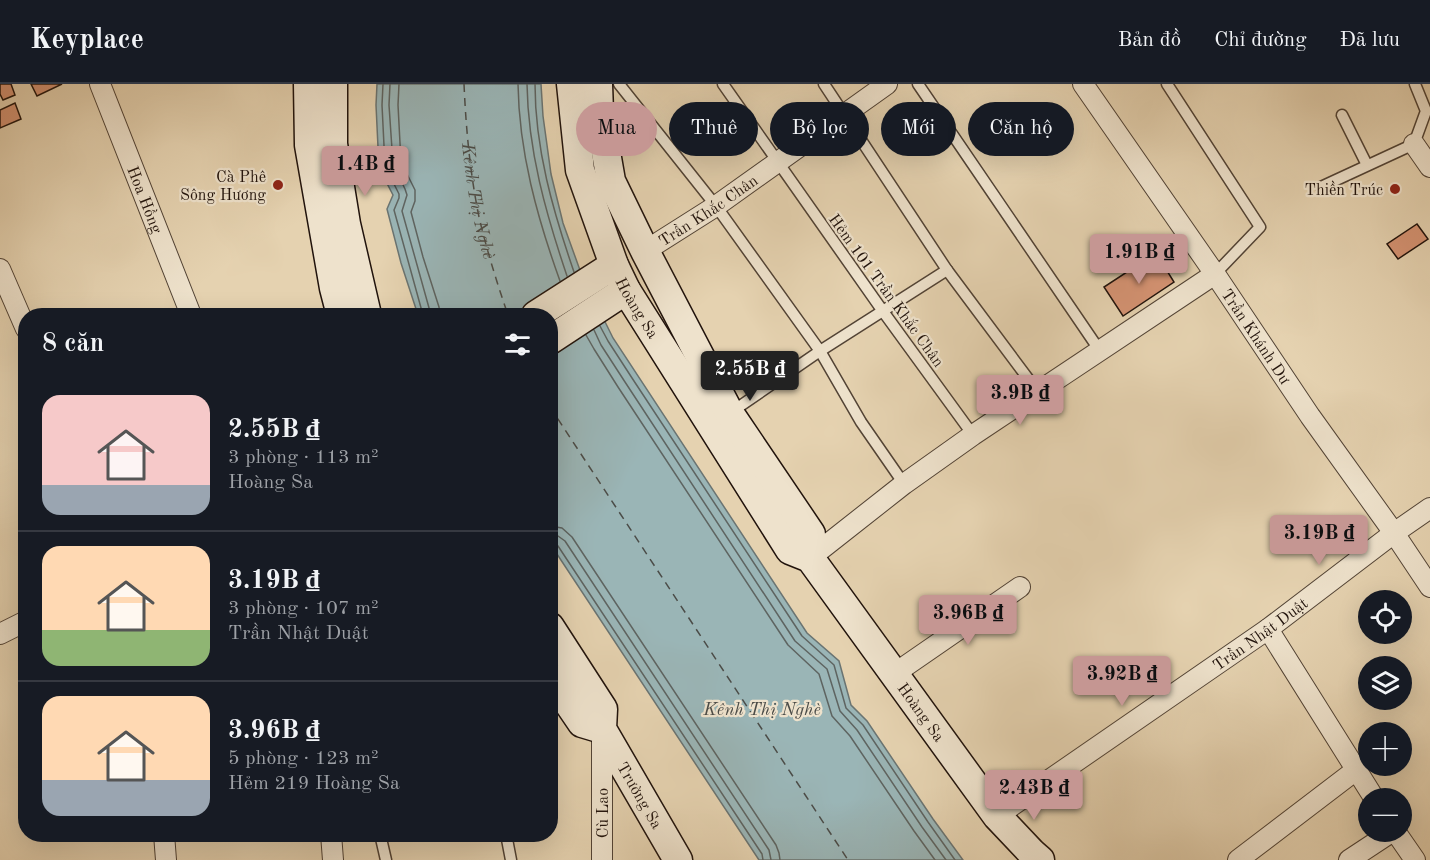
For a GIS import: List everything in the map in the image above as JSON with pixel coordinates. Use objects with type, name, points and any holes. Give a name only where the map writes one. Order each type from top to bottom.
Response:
[{"type":"street","name":"Hoa Hồng","points":[[100,84],[188,308]]},
{"type":"street","points":[[308,84],[309,145],[339,308]]},
{"type":"street","points":[[333,84],[333,144],[346,224],[365,308]]},
{"type":"street","name":"Hoàng Sa","points":[[571,84],[580,170],[614,265],[626,290],[790,550],[810,558],[997,816],[1040,860]]},
{"type":"street","name":"Hoàng Sa","points":[[598,84],[599,112],[611,181],[730,414],[811,534],[810,558]]},
{"type":"street","name":"Trần Khắc Chân","points":[[862,102],[887,84]]},
{"type":"street","name":"Trần Khánh Dư","points":[[1083,84],[1430,587]]},
{"type":"street","points":[[1414,144],[1430,167]]},
{"type":"street","name":"Trần Khắc Chân","points":[[645,251],[716,206],[786,156]]},
{"type":"street","points":[[547,308],[614,265]]},
{"type":"street","points":[[0,269],[18,311]]},
{"type":"street","points":[[810,558],[904,484],[973,435],[1215,274]]},
{"type":"street","points":[[558,335],[626,290]]},
{"type":"street","name":"Trần Nhật Duật","points":[[997,816],[1268,629],[1430,508]]},
{"type":"street","points":[[894,674],[1020,587]]},
{"type":"street","points":[[0,634],[18,625]]},
{"type":"street","points":[[1268,629],[1368,788]]},
{"type":"street","name":"Trường Sa","points":[[558,639],[603,708],[602,729],[678,860]]},
{"type":"street","points":[[560,708],[582,723],[602,729]]},
{"type":"street","name":"Cù Lao","points":[[602,729],[602,860]]},
{"type":"street","points":[[1238,860],[1356,770]]},
{"type":"street","points":[[165,842],[166,860]]},
{"type":"street","points":[[332,842],[333,860]]},
{"type":"street","points":[[1349,860],[1377,842]]},
{"type":"street","points":[[1402,842],[1415,860]]},
{"type":"lane","points":[[619,84],[716,206],[820,351],[861,422],[904,484]]},
{"type":"lane","name":"Hẻm 101 Trần Khắc Chân","points":[[723,84],[973,435]]},
{"type":"lane","points":[[824,84],[837,102]]},
{"type":"lane","points":[[918,84],[1100,351]]},
{"type":"lane","points":[[1167,84],[1260,227],[1215,274]]},
{"type":"lane","points":[[1321,187],[1414,144],[1426,111],[1415,84]]},
{"type":"lane","points":[[1342,115],[1367,165]]},
{"type":"lane","points":[[869,151],[947,270],[1038,392]]},
{"type":"lane","points":[[730,414],[820,351],[947,270]]},
{"type":"lane","points":[[382,842],[387,860]]},
{"type":"lane","points":[[508,842],[511,860]]},
{"type":"water","name":"Kênh Thị Nghè","points":[[377,84],[541,84],[551,174],[563,223],[581,273],[613,338],[807,633],[839,661],[851,705],[867,721],[963,860],[759,860],[558,556],[558,308],[416,308],[387,209],[393,195],[379,168]]},
{"type":"building","points":[[0,84],[11,84],[15,95],[3,100],[0,94]]},
{"type":"building","points":[[31,84],[62,84],[37,96]]},
{"type":"building","points":[[15,103],[21,119],[0,128],[0,110]]},
{"type":"building","points":[[1417,224],[1428,239],[1398,259],[1387,244]]},
{"type":"building","points":[[1156,253],[1174,282],[1123,316],[1104,287]]},
{"type":"ferry route","points":[[464,84],[469,151],[479,217],[506,308]]},
{"type":"ferry route","points":[[558,419],[848,860]]},
{"type":"place","name":"Cà Phê Sông Hương","points":[[278,185]]},
{"type":"place","name":"Thiền Trúc","points":[[1395,189]]}]
